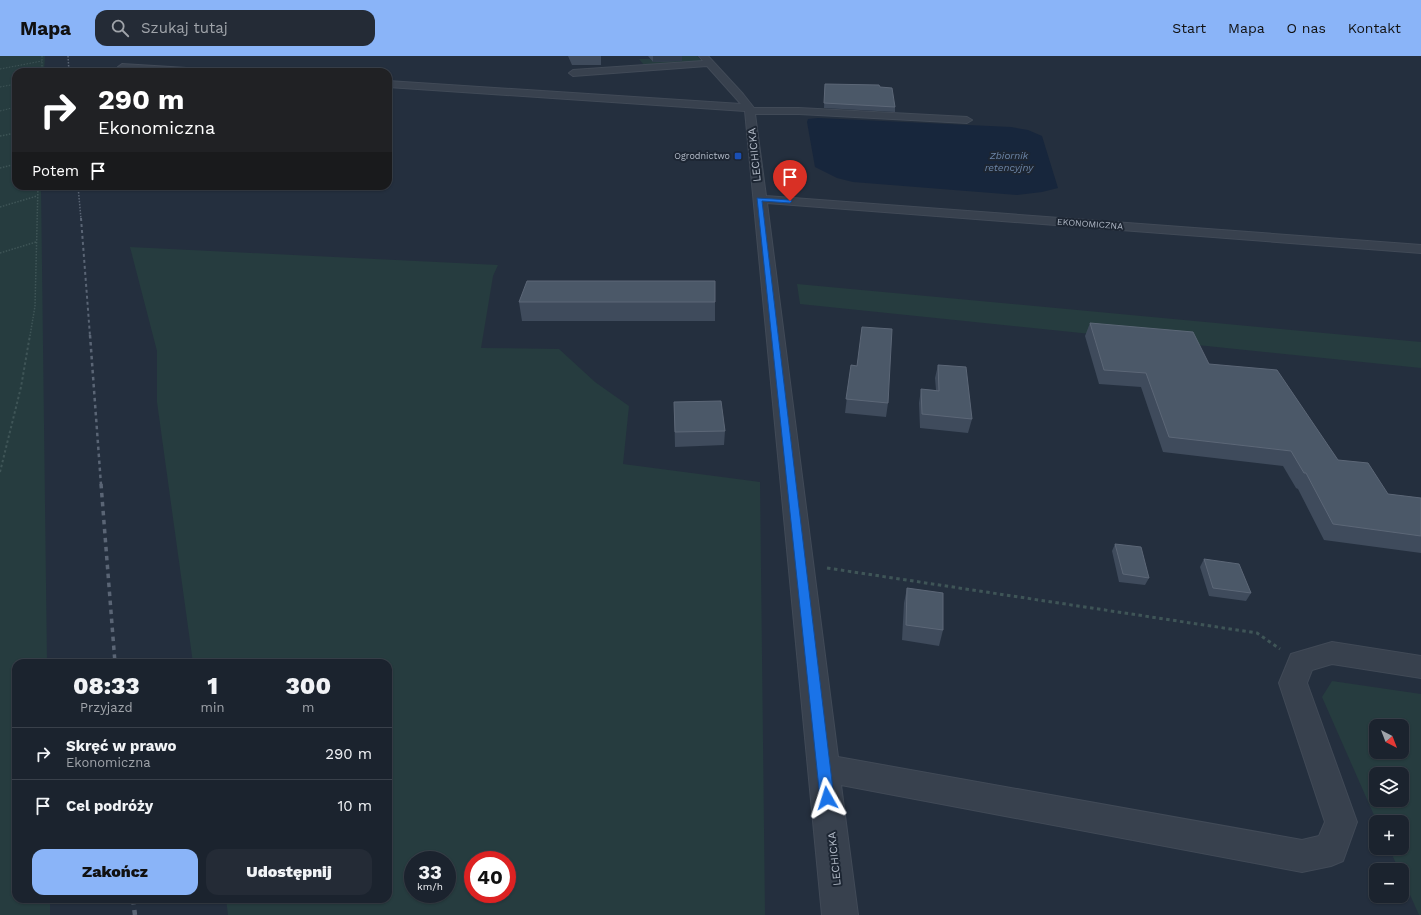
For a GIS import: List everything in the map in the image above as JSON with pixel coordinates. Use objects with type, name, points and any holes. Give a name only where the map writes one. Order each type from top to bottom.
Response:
[{"type":"street","points":[[118,56],[123,68]]},
{"type":"street","points":[[573,73],[633,69],[706,59],[750,109]]},
{"type":"street","points":[[628,62],[633,69]]},
{"type":"street","points":[[392,84],[750,109],[967,120]]},
{"type":"street","name":"LECHICKA","points":[[750,109],[840,915]]},
{"type":"street","name":"EKONOMICZNA","points":[[759,199],[1421,249]]},
{"type":"street","points":[[824,768],[1302,856],[1331,850],[1341,822],[1293,683],[1301,662],[1332,653],[1421,667]]},
{"type":"path","points":[[42,56],[42,68]]},
{"type":"path","points":[[0,68],[42,61]]},
{"type":"path","points":[[0,87],[12,85]]},
{"type":"path","points":[[0,111],[12,108]]},
{"type":"path","points":[[0,136],[12,134]]},
{"type":"path","points":[[0,168],[12,165]]},
{"type":"path","points":[[0,472],[21,386],[35,306],[38,190]]},
{"type":"path","points":[[0,206],[37,196]]},
{"type":"path","points":[[0,254],[36,242]]},
{"type":"path","points":[[801,564],[1257,633],[1301,662]]},
{"type":"green space","points":[[0,56],[45,56],[44,68],[12,68],[12,190],[41,190],[47,659],[12,659],[12,903],[50,903],[50,915],[0,915]]},
{"type":"green space","points":[[678,56],[697,56],[703,62],[644,65],[639,59],[650,59],[653,62]]},
{"type":"green space","points":[[130,247],[498,265],[493,276],[481,348],[559,349],[595,382],[629,406],[623,464],[760,482],[765,915],[228,915],[226,903],[392,903],[392,659],[192,659],[157,402],[157,351]]},
{"type":"green space","points":[[797,284],[1421,342],[1421,368],[800,304]]},
{"type":"green space","points":[[1332,681],[1421,694],[1421,915],[1419,915],[1409,893],[1409,863],[1396,863],[1392,855],[1409,855],[1409,815],[1374,815],[1370,807],[1409,807],[1409,767],[1369,767],[1369,804],[1322,697]]},
{"type":"water","name":"Zbiornik retencyjny","points":[[818,118],[1011,127],[1028,130],[1042,136],[1058,188],[1042,192],[1017,195],[853,182],[837,178],[815,167],[807,122],[808,119]]},
{"type":"building","points":[[825,84],[879,85],[880,87],[892,88],[895,107],[824,103]]},
{"type":"building","points":[[527,281],[715,281],[715,302],[519,302]]},
{"type":"building","points":[[1090,323],[1193,332],[1209,364],[1277,370],[1338,460],[1368,463],[1388,494],[1421,498],[1421,536],[1333,524],[1306,473],[1304,473],[1291,451],[1169,437],[1146,373],[1104,370]]},
{"type":"building","points":[[862,327],[892,329],[888,403],[846,399],[851,365],[857,366]]},
{"type":"building","points":[[938,365],[966,367],[972,419],[922,414],[921,389],[939,391]]},
{"type":"building","points":[[721,401],[725,431],[675,432],[674,402]]},
{"type":"building","points":[[1115,544],[1141,547],[1149,578],[1123,574]]},
{"type":"building","points":[[1204,559],[1239,564],[1251,593],[1213,588]]},
{"type":"building","points":[[907,588],[943,593],[943,630],[906,625]]},
{"type":"railway","points":[[68,56],[69,68]]},
{"type":"railway","points":[[78,190],[81,219]]},
{"type":"railway","points":[[81,218],[90,336]]},
{"type":"railway","points":[[90,335],[101,485]]},
{"type":"railway","points":[[101,484],[115,659]]},
{"type":"railway","points":[[134,903],[135,915]]},
{"type":"place","name":"Ogrodnictwo","points":[[738,156]]},
{"type":"route","points":[[790,201],[759,199],[827,798]]}]
